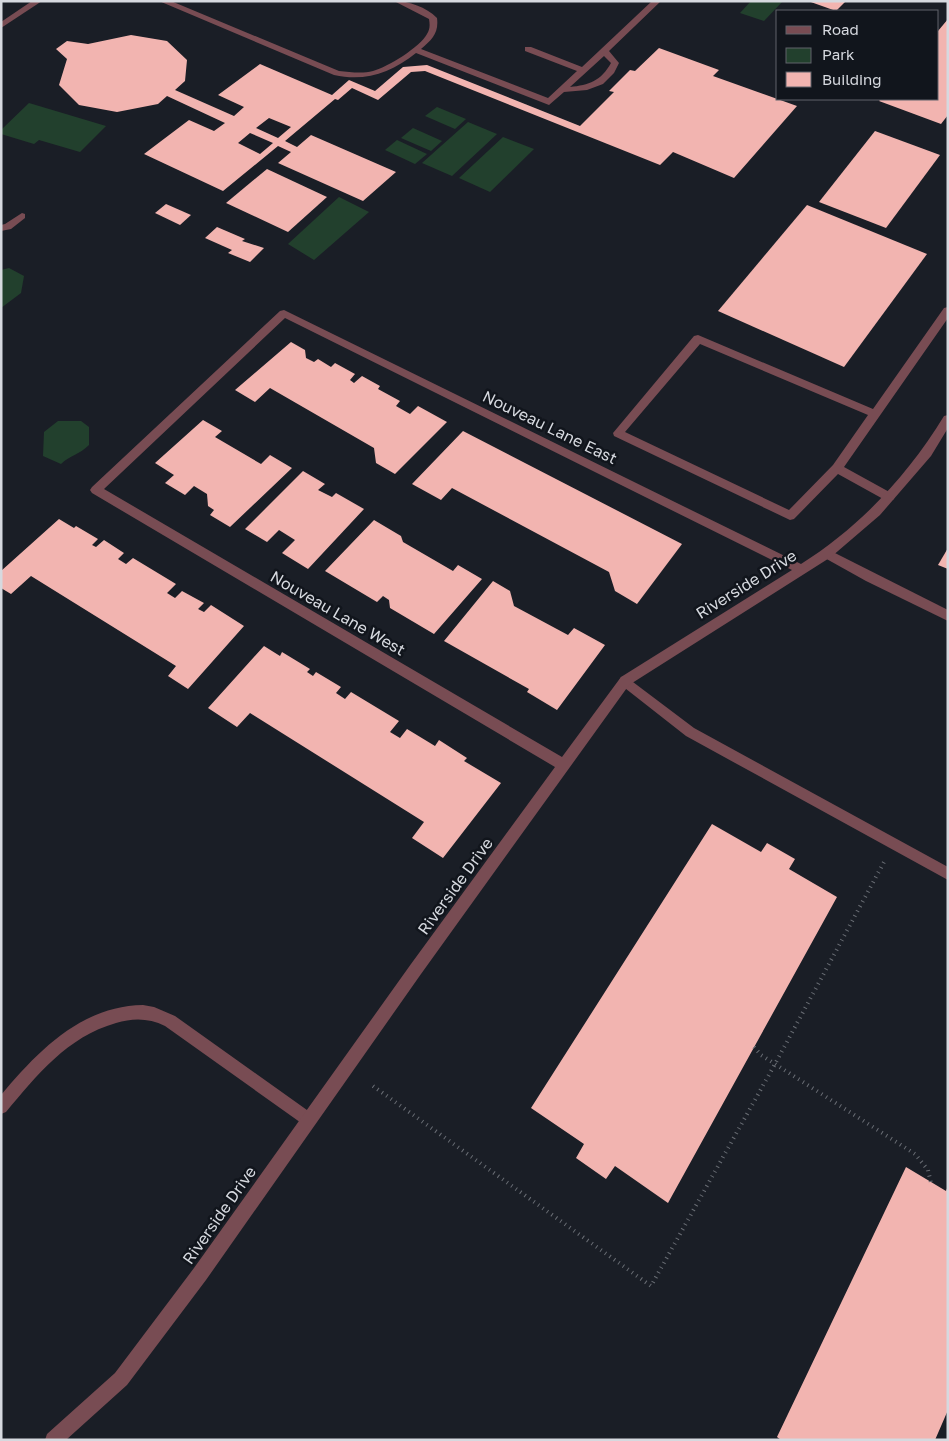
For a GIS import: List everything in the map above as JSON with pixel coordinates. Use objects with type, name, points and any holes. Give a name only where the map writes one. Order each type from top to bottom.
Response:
[{"type":"street","points":[[1,26],[38,1]]},
{"type":"street","points":[[163,1],[344,74],[384,71],[393,67],[430,37],[434,27],[433,18],[398,1]]},
{"type":"street","points":[[422,11],[428,1]]},
{"type":"street","points":[[415,50],[549,102],[657,1]]},
{"type":"street","points":[[528,49],[583,70]]},
{"type":"street","points":[[562,90],[590,88],[597,85],[611,73],[615,63],[604,50]]},
{"type":"street","points":[[1,228],[8,227],[22,216]]},
{"type":"street","points":[[875,414],[698,339],[618,433],[790,516],[837,468],[875,414],[948,310]]},
{"type":"street","name":"Nouveau Lane East","points":[[96,490],[284,313],[802,570]]},
{"type":"street","name":"Riverside Drive","points":[[53,1440],[121,1378],[200,1274],[625,681],[826,554],[876,512],[926,453],[948,419]]},
{"type":"street","points":[[837,468],[889,497]]},
{"type":"street","name":"Nouveau Lane West","points":[[96,490],[564,765]]},
{"type":"street","points":[[826,554],[948,616]]},
{"type":"street","points":[[625,681],[690,732],[948,874]]},
{"type":"street","points":[[1,1108],[45,1055],[65,1038],[123,1013],[150,1013],[170,1021],[309,1120]]},
{"type":"path","points":[[374,1086],[651,1286],[775,1064],[893,844]]},
{"type":"path","points":[[754,1047],[761,1055],[915,1154],[928,1170],[931,1183]]},
{"type":"green space","points":[[751,1],[783,1],[764,21],[740,13]]},
{"type":"green space","points":[[29,103],[106,126],[80,152],[39,140],[34,144],[1,134],[1,130]]},
{"type":"green space","points":[[437,107],[466,119],[455,129],[425,116]]},
{"type":"green space","points":[[468,122],[497,134],[452,176],[422,163]]},
{"type":"green space","points":[[413,128],[442,141],[431,151],[401,138]]},
{"type":"green space","points":[[503,137],[534,149],[490,192],[459,178]]},
{"type":"green space","points":[[397,140],[427,154],[415,164],[385,150]]},
{"type":"green space","points":[[339,197],[369,212],[314,260],[288,244]]},
{"type":"green space","points":[[9,268],[24,276],[21,293],[1,308],[1,270]]},
{"type":"green space","points":[[58,421],[81,421],[89,427],[89,445],[61,464],[43,456],[44,432]]},
{"type":"building","points":[[808,1],[846,1],[837,10]]},
{"type":"building","points":[[948,19],[948,115],[941,124],[879,101],[939,100],[939,30]]},
{"type":"building","points":[[131,35],[167,41],[187,60],[185,81],[175,90],[234,116],[244,107],[218,95],[260,64],[332,95],[349,80],[375,91],[403,67],[427,65],[580,126],[614,92],[609,91],[630,70],[635,71],[659,48],[719,70],[713,76],[797,106],[734,178],[673,152],[660,165],[425,71],[411,72],[378,100],[352,88],[338,100],[335,99],[285,141],[297,147],[311,135],[396,172],[363,201],[278,163],[291,152],[278,146],[223,191],[144,154],[189,120],[214,131],[225,123],[167,96],[158,104],[117,112],[79,105],[59,85],[67,59],[56,49],[67,41],[88,44]],"holes":[[[269,118],[291,127],[278,138],[256,128]],[[250,133],[273,143],[260,154],[238,143]]]},
{"type":"building","points":[[875,131],[940,155],[886,228],[819,202]]},
{"type":"building","points":[[267,169],[327,197],[288,232],[226,203]]},
{"type":"building","points":[[166,204],[191,215],[180,225],[155,213]]},
{"type":"building","points":[[807,205],[927,254],[844,367],[718,311]]},
{"type":"building","points":[[217,227],[245,239],[242,241],[264,248],[250,262],[228,253],[232,250],[205,238]]},
{"type":"building","points":[[291,342],[305,350],[306,358],[314,362],[318,359],[331,367],[335,363],[355,374],[350,380],[354,383],[362,376],[380,386],[378,389],[400,401],[396,406],[410,414],[418,406],[447,422],[395,474],[376,463],[374,448],[270,388],[255,402],[235,390]]},
{"type":"building","points":[[203,420],[222,431],[215,437],[261,464],[270,455],[292,468],[230,527],[210,515],[214,510],[208,506],[207,494],[194,486],[185,495],[165,483],[174,475],[155,463]]},
{"type":"building","points":[[463,431],[682,544],[637,604],[615,591],[609,572],[452,488],[441,500],[412,484]]},
{"type":"building","points":[[303,471],[325,484],[318,490],[332,497],[336,493],[364,509],[308,569],[282,553],[295,540],[279,530],[267,542],[245,529]]},
{"type":"building","points":[[59,519],[74,528],[76,526],[98,539],[92,545],[96,547],[104,540],[124,553],[118,559],[126,564],[133,558],[176,584],[167,593],[175,598],[182,591],[204,603],[198,609],[204,612],[211,605],[244,626],[188,689],[168,676],[176,666],[31,576],[11,594],[1,588],[1,571]]},
{"type":"building","points":[[374,520],[401,536],[403,542],[453,571],[458,565],[482,579],[434,634],[390,608],[389,600],[383,596],[377,602],[325,571]]},
{"type":"building","points":[[948,548],[948,569],[938,565]]},
{"type":"building","points":[[493,581],[510,591],[514,606],[568,635],[574,628],[605,645],[557,710],[527,692],[529,689],[444,641]]},
{"type":"building","points":[[264,646],[280,656],[282,652],[310,669],[307,672],[313,676],[316,672],[341,687],[336,693],[345,699],[351,692],[399,721],[390,732],[400,738],[407,729],[435,746],[439,740],[467,758],[464,761],[501,783],[443,858],[412,838],[424,822],[250,713],[237,727],[208,708]]},
{"type":"building","points":[[712,824],[761,852],[767,843],[795,859],[789,869],[837,897],[668,1203],[615,1166],[606,1179],[576,1158],[584,1144],[531,1108]]},
{"type":"building","points":[[906,1167],[946,1191],[948,1186],[948,1410],[935,1440],[781,1440],[777,1437]]}]
